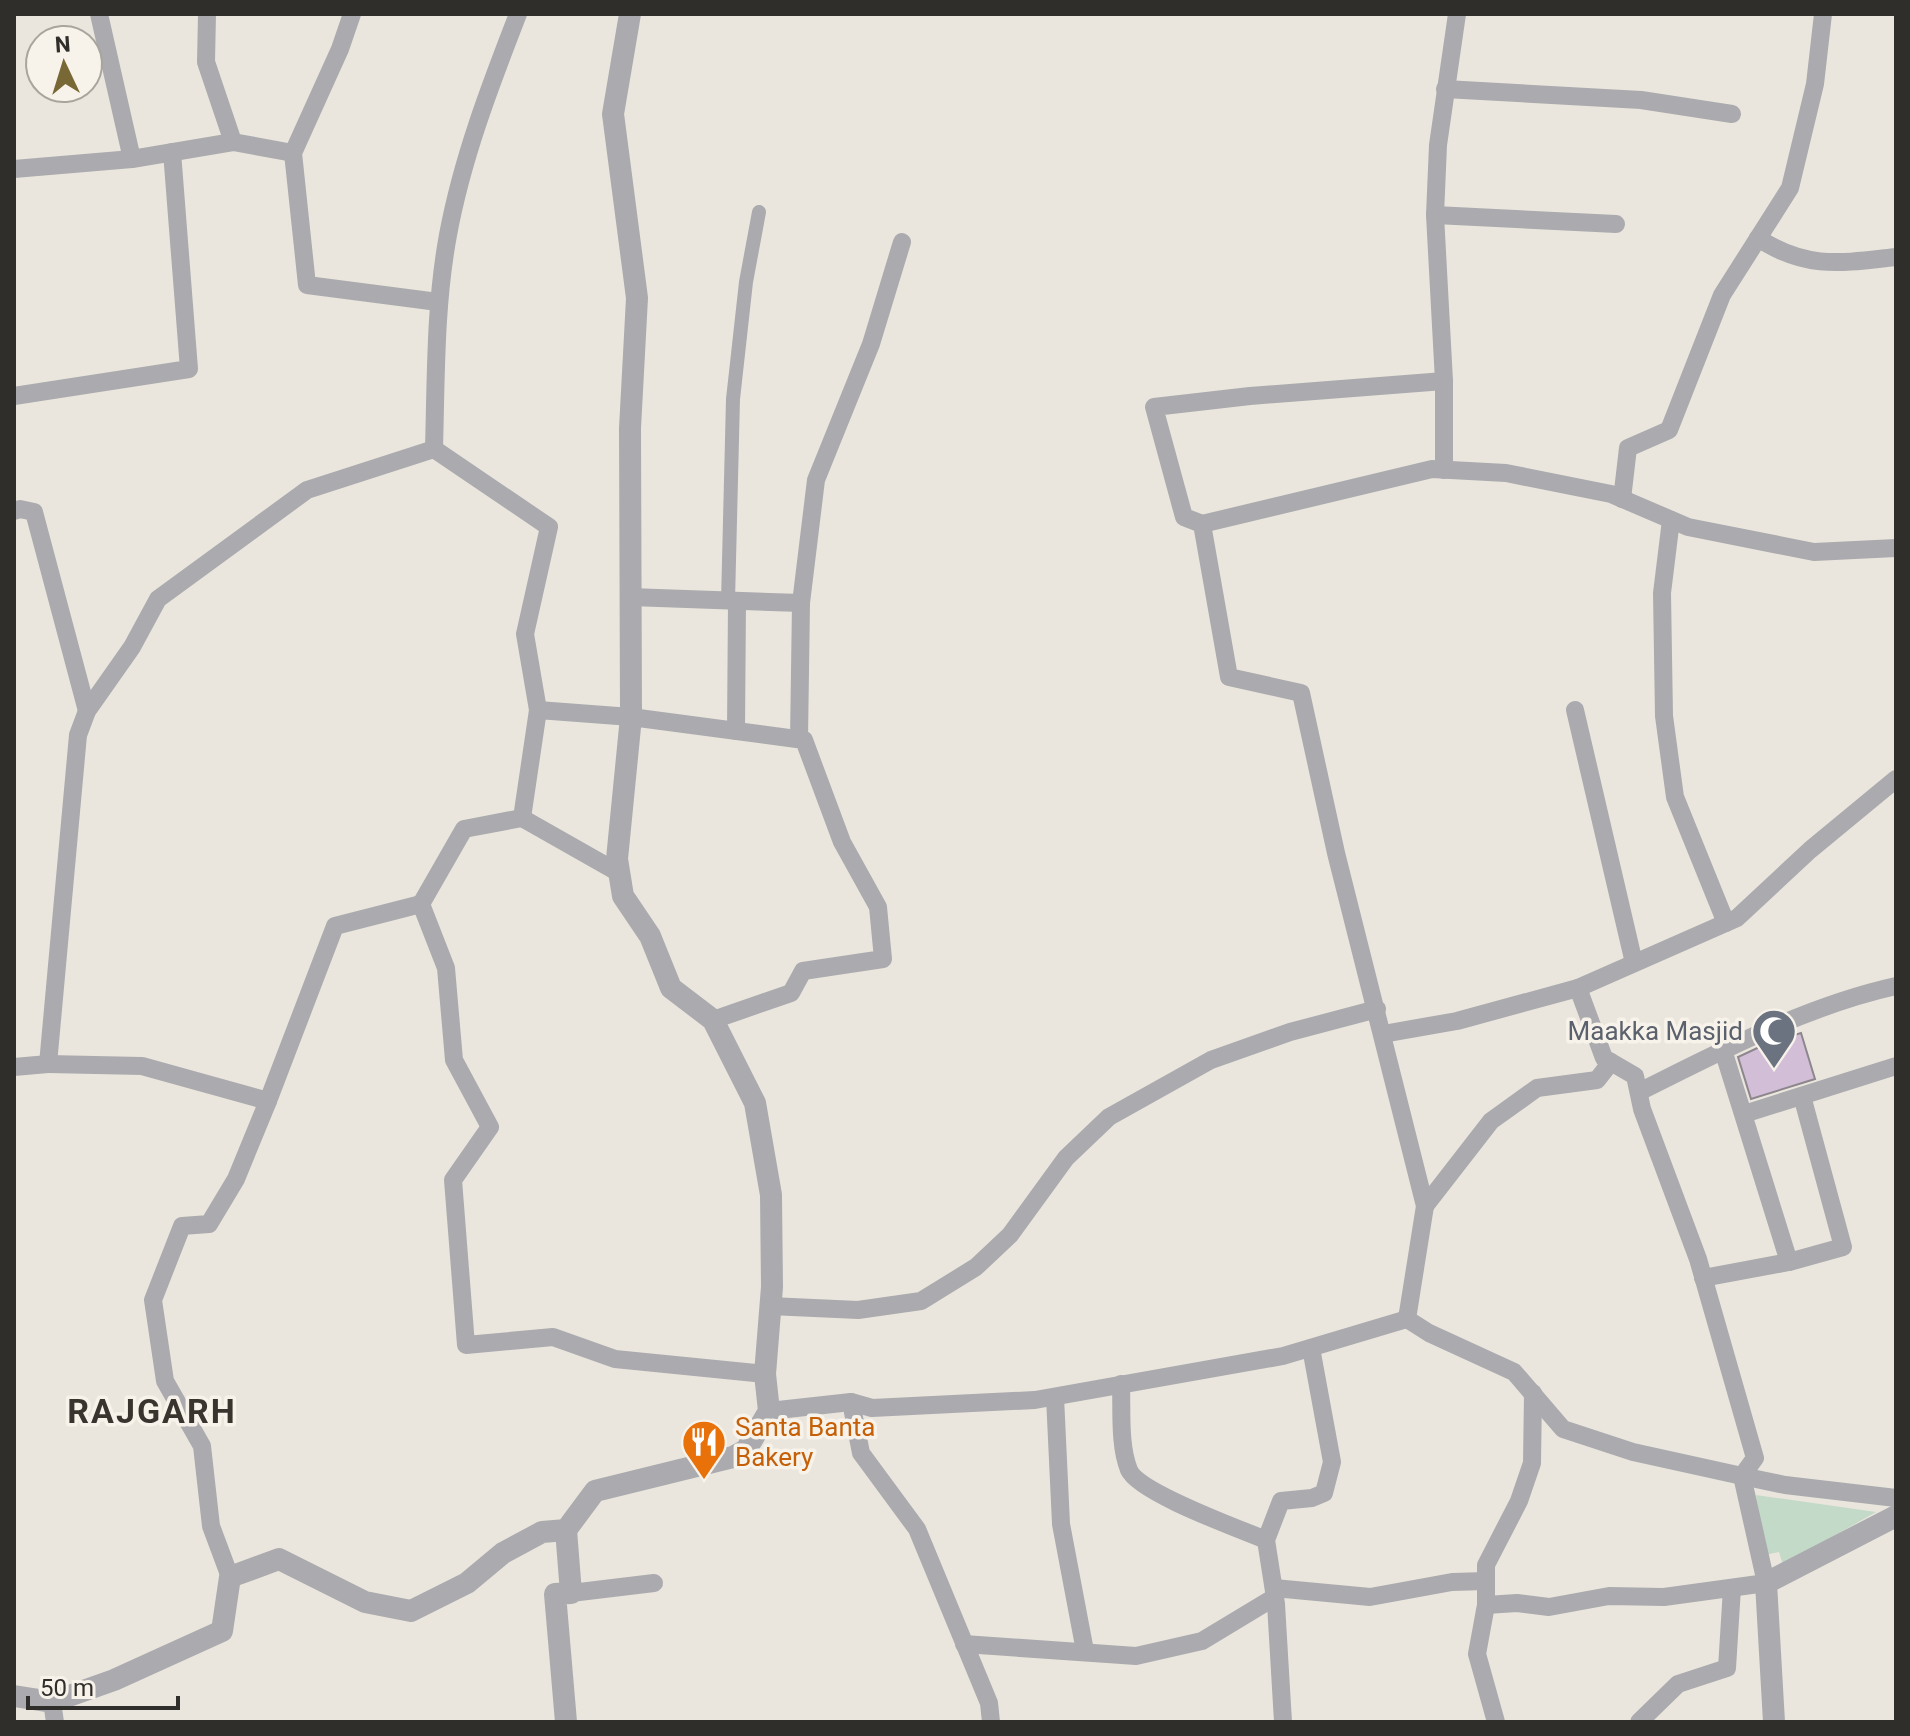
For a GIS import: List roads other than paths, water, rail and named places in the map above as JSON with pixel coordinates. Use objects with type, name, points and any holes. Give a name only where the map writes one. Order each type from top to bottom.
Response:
[{"type":"street","points":[[99,14],[132,159]]},
{"type":"street","points":[[207,14],[206,62],[233,142]]},
{"type":"street","points":[[352,14],[340,49],[293,153],[307,285],[438,302]]},
{"type":"street","points":[[434,449],[438,302],[448,234],[479,116],[518,14]]},
{"type":"street","points":[[571,1593],[566,1530],[595,1491],[733,1457],[746,1450],[769,1411],[765,1374],[770,1306],[771,1195],[755,1103],[713,1020],[671,988],[650,936],[623,896],[617,859],[631,717],[630,428],[637,298],[613,114],[630,14]]},
{"type":"street","points":[[1444,470],[1444,381],[1435,215],[1438,145],[1457,14]]},
{"type":"street","points":[[1622,499],[1628,448],[1669,430],[1722,295],[1790,188],[1815,84],[1823,14]]},
{"type":"street","points":[[1445,89],[1641,100],[1732,114]]},
{"type":"street","points":[[14,169],[132,159],[233,142],[293,153]]},
{"type":"street","points":[[14,396],[189,369],[172,152]]},
{"type":"street","points":[[736,731],[732,601],[733,399],[746,282],[759,212]]},
{"type":"street","points":[[1435,215],[1616,224]]},
{"type":"street","points":[[1758,238],[1779,253],[1809,262],[1853,262],[1896,257]]},
{"type":"street","points":[[799,739],[801,603],[816,480],[871,344],[902,242]]},
{"type":"street","points":[[1444,381],[1154,407],[1184,517],[1202,524],[1432,469],[1506,473],[1611,494],[1688,527],[1814,552],[1896,548]]},
{"type":"street","points":[[434,449],[549,527],[525,634],[538,710],[522,818]]},
{"type":"street","points":[[48,1064],[78,735],[87,711],[132,647],[158,599],[307,490],[434,449]]},
{"type":"street","points":[[14,511],[34,512],[87,711]]},
{"type":"street","points":[[1671,520],[1662,593],[1664,716],[1669,756],[1675,797],[1726,923]]},
{"type":"street","points":[[1202,524],[1229,677],[1301,693],[1336,853],[1425,1206],[1407,1319]]},
{"type":"street","points":[[630,597],[801,603]]},
{"type":"street","points":[[538,710],[631,717],[804,740],[842,842],[878,907],[883,959],[803,971],[791,993],[713,1020]]},
{"type":"street","points":[[1575,710],[1634,963]]},
{"type":"street","points":[[1383,1034],[1457,1021],[1578,988],[1737,918],[1810,850],[1896,779]]},
{"type":"street","points":[[14,1696],[54,1712],[114,1680],[222,1631],[230,1577],[211,1526],[202,1446],[165,1381],[153,1300],[182,1226],[209,1224],[236,1179],[335,926],[421,904],[464,829],[522,818],[619,873]]},
{"type":"street","points":[[421,904],[446,968],[454,1060],[490,1127],[453,1180],[466,1345],[553,1337],[615,1359],[765,1374]]},
{"type":"street","points":[[1639,1092],[1723,1050],[1860,994],[1896,986]]},
{"type":"street","points":[[1578,988],[1604,1058],[1635,1076],[1642,1109],[1703,1278],[1755,1458],[1742,1476],[1766,1583],[1774,1722]]},
{"type":"street","points":[[770,1306],[858,1310],[921,1301],[976,1267],[999,1246],[1066,1158],[1109,1117],[1211,1060],[1290,1032],[1377,1009]]},
{"type":"street","points":[[1723,1050],[1789,1262]]},
{"type":"street","points":[[1425,1206],[1491,1121],[1537,1088],[1597,1080],[1611,1062]]},
{"type":"street","points":[[14,1067],[48,1064],[142,1066],[268,1101]]},
{"type":"street","points":[[1744,1114],[1896,1066]]},
{"type":"street","points":[[1703,1278],[1789,1262],[1843,1247],[1802,1096]]},
{"type":"street","points":[[769,1411],[851,1402],[872,1408],[1035,1400],[1283,1356],[1407,1319],[1429,1333],[1514,1372],[1563,1429],[1633,1452],[1785,1485],[1896,1498]]},
{"type":"street","points":[[1283,1722],[1274,1592],[1266,1540],[1281,1501],[1312,1498],[1324,1493],[1332,1462],[1311,1348]]},
{"type":"street","points":[[1121,1384],[1125,1453],[1130,1474],[1151,1490],[1266,1540]]},
{"type":"street","points":[[1496,1722],[1477,1654],[1486,1605],[1486,1565],[1519,1501],[1532,1463],[1533,1393]]},
{"type":"street","points":[[1055,1397],[1061,1524],[1085,1651]]},
{"type":"street","points":[[851,1402],[861,1453],[917,1529],[989,1703],[991,1722]]},
{"type":"street","points":[[1486,1605],[1517,1603],[1549,1607],[1609,1596],[1664,1597],[1766,1583],[1896,1516]]},
{"type":"street","points":[[230,1577],[279,1559],[365,1602],[411,1611],[467,1583],[503,1553],[542,1532],[566,1530]]},
{"type":"street","points":[[964,1644],[1136,1656],[1202,1641],[1274,1592],[1370,1597],[1452,1582],[1486,1581]]},
{"type":"street","points":[[566,1722],[555,1594],[654,1583]]},
{"type":"street","points":[[1639,1722],[1678,1684],[1727,1668],[1732,1588]]},
{"type":"place","name":"Maakka Masjid","points":[[1774,1070]]},
{"type":"place","name":"Santa Banta Bakery","points":[[704,1481]]},
{"type":"district","name":"RAJGARH","points":[[152,1411]]}]
